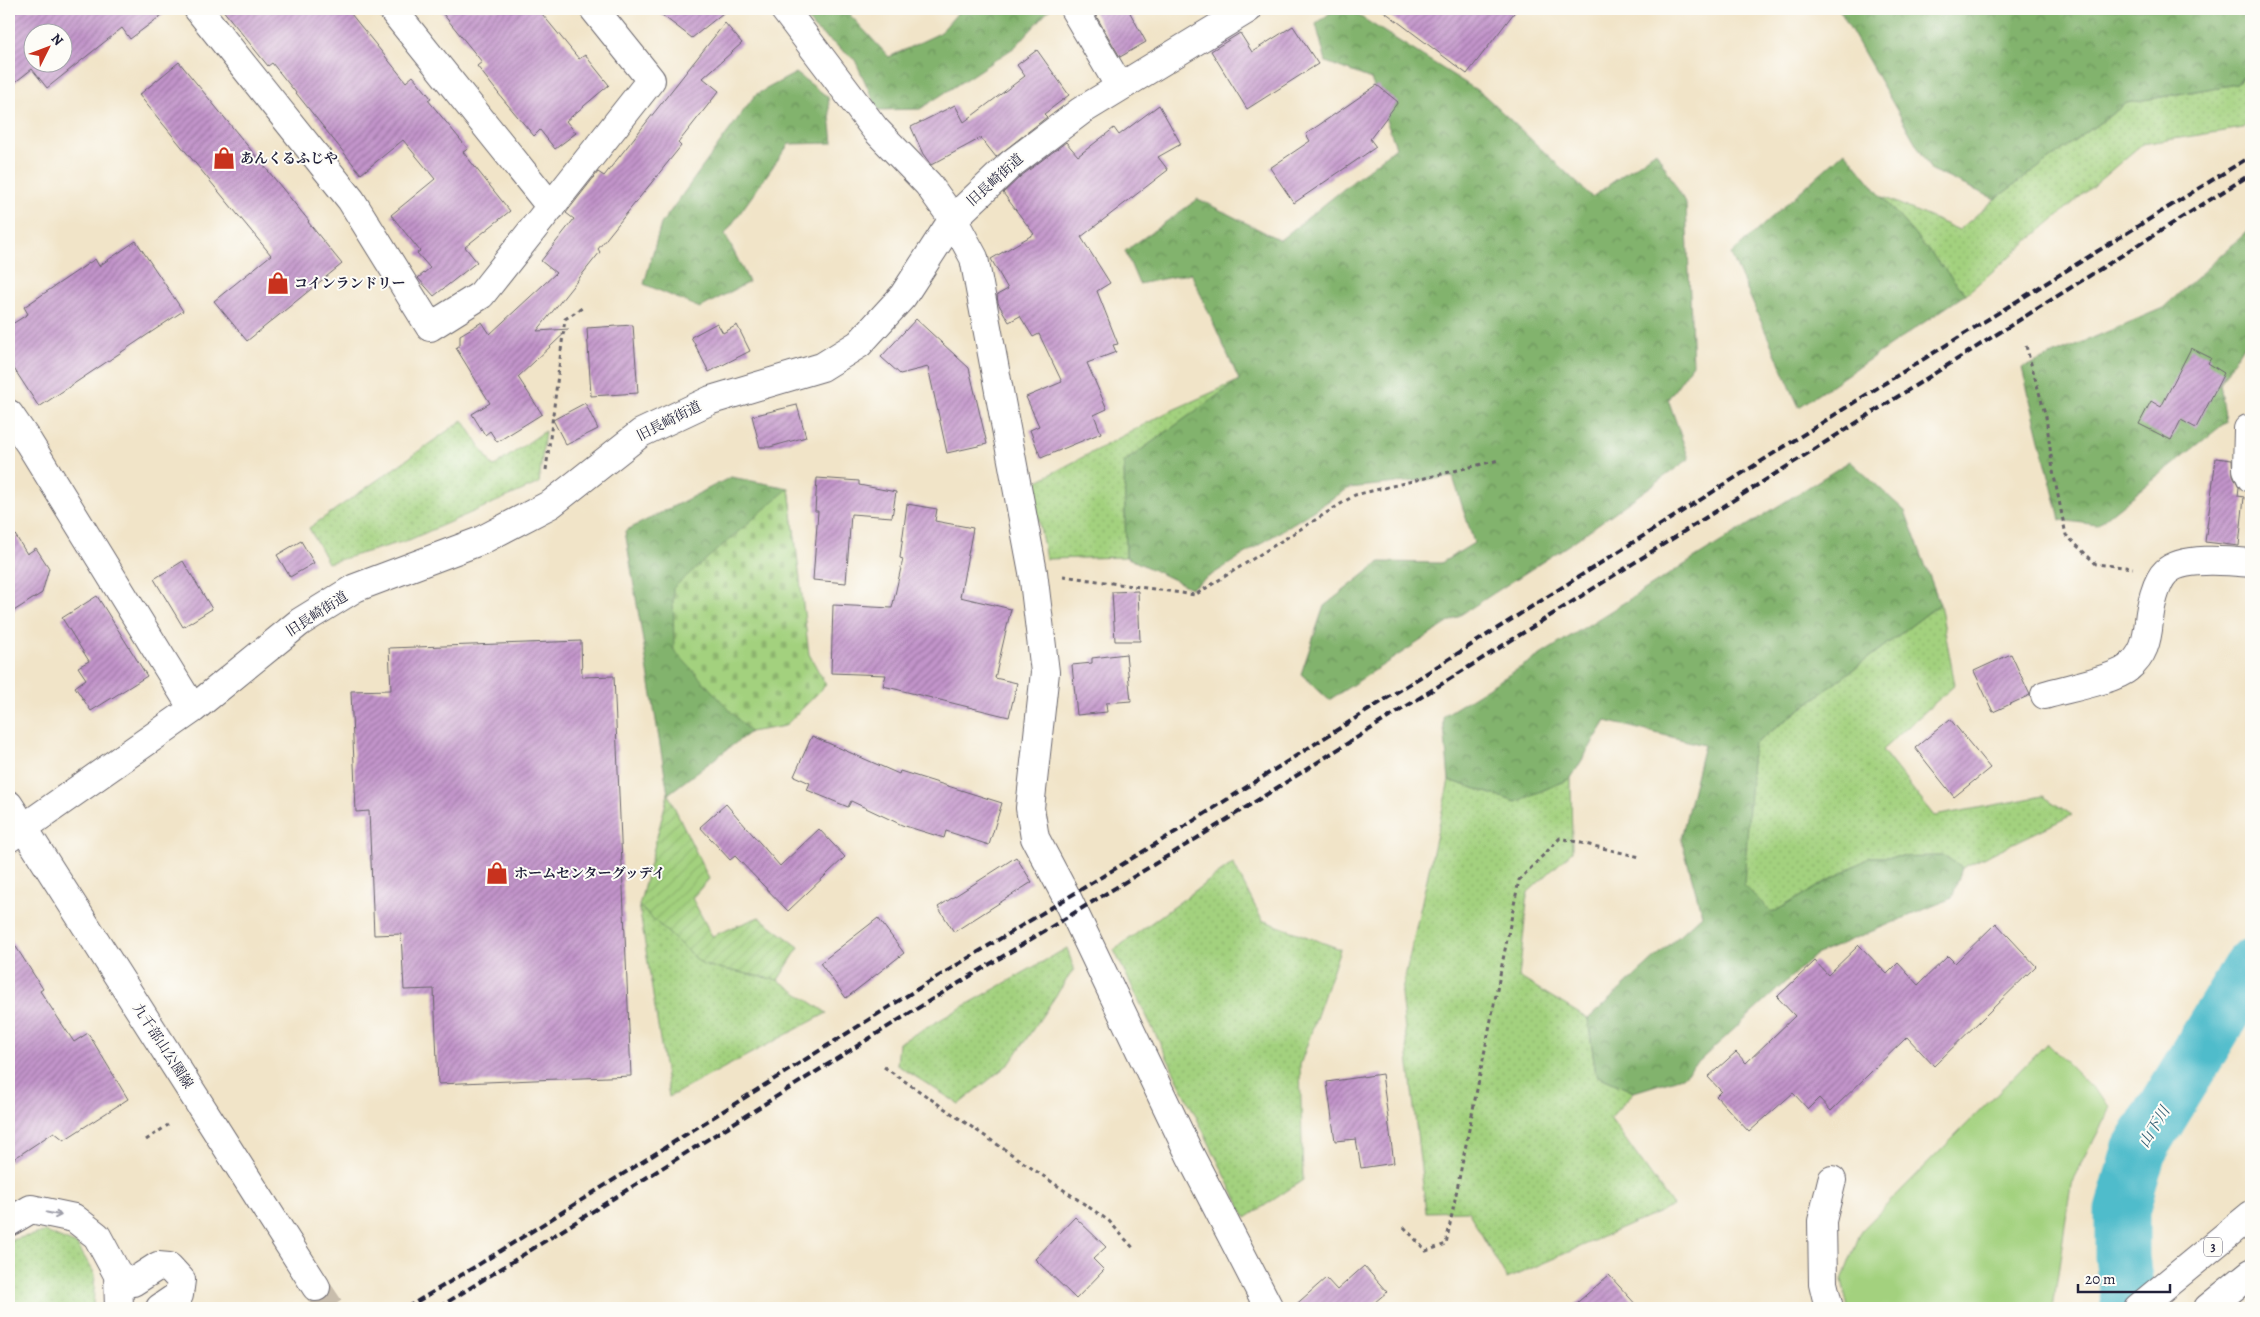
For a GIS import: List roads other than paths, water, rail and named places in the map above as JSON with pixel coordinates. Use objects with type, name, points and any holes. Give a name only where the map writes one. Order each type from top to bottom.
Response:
[{"type":"main road","points":[[198,9],[351,200],[430,327],[481,295],[651,80],[594,9]]},
{"type":"main road","points":[[392,9],[550,207]]},
{"type":"main road","points":[[784,9],[874,129],[928,184],[953,219],[974,258],[1033,572],[1045,672],[1030,808],[1035,838],[1067,898],[1190,1155],[1269,1308]]},
{"type":"main road","points":[[1074,9],[1120,87]]},
{"type":"main road","name":"旧長崎街道","points":[[13,823],[193,709],[300,622],[355,588],[480,541],[551,504],[640,433],[711,400],[822,366],[859,344],[903,296],[953,219],[1011,164],[1081,110],[1248,9]]},
{"type":"main road","points":[[9,414],[29,443],[193,709]]},
{"type":"main road","points":[[2248,429],[2247,469],[2251,478]]},
{"type":"main road","points":[[2045,695],[2106,678],[2128,669],[2146,646],[2151,602],[2165,572],[2182,564],[2219,560],[2251,563]]},
{"type":"main road","name":"九千部山公園線","points":[[13,823],[316,1287]]},
{"type":"main road","points":[[1829,1308],[1824,1283],[1822,1221],[1832,1180]]},
{"type":"main road","points":[[9,1222],[31,1209],[74,1218],[97,1236],[118,1275],[119,1308]]},
{"type":"main road","name":"3","points":[[2138,1308],[2251,1215]]},
{"type":"main road","points":[[118,1275],[134,1282],[158,1266],[169,1267],[181,1280],[180,1295],[160,1308]]},
{"type":"main road","points":[[2208,1308],[2251,1272]]},
{"type":"waterway","name":"山下川","points":[[2129,1308],[2122,1257],[2122,1210],[2139,1151],[2251,966]]},
{"type":"tunnel","points":[[316,1287],[330,1308]]},
{"type":"railway","points":[[406,1308],[478,1265],[916,990],[1190,823],[1869,393],[2251,156]]},
{"type":"railway","points":[[438,1308],[926,1003],[1199,837],[2251,174]]},
{"type":"place","name":"あんくるふじや","points":[[224,158]]},
{"type":"place","name":"コインランドリー","points":[[278,283]]},
{"type":"place","name":"ホームセンターグッデイ","points":[[497,873]]}]
